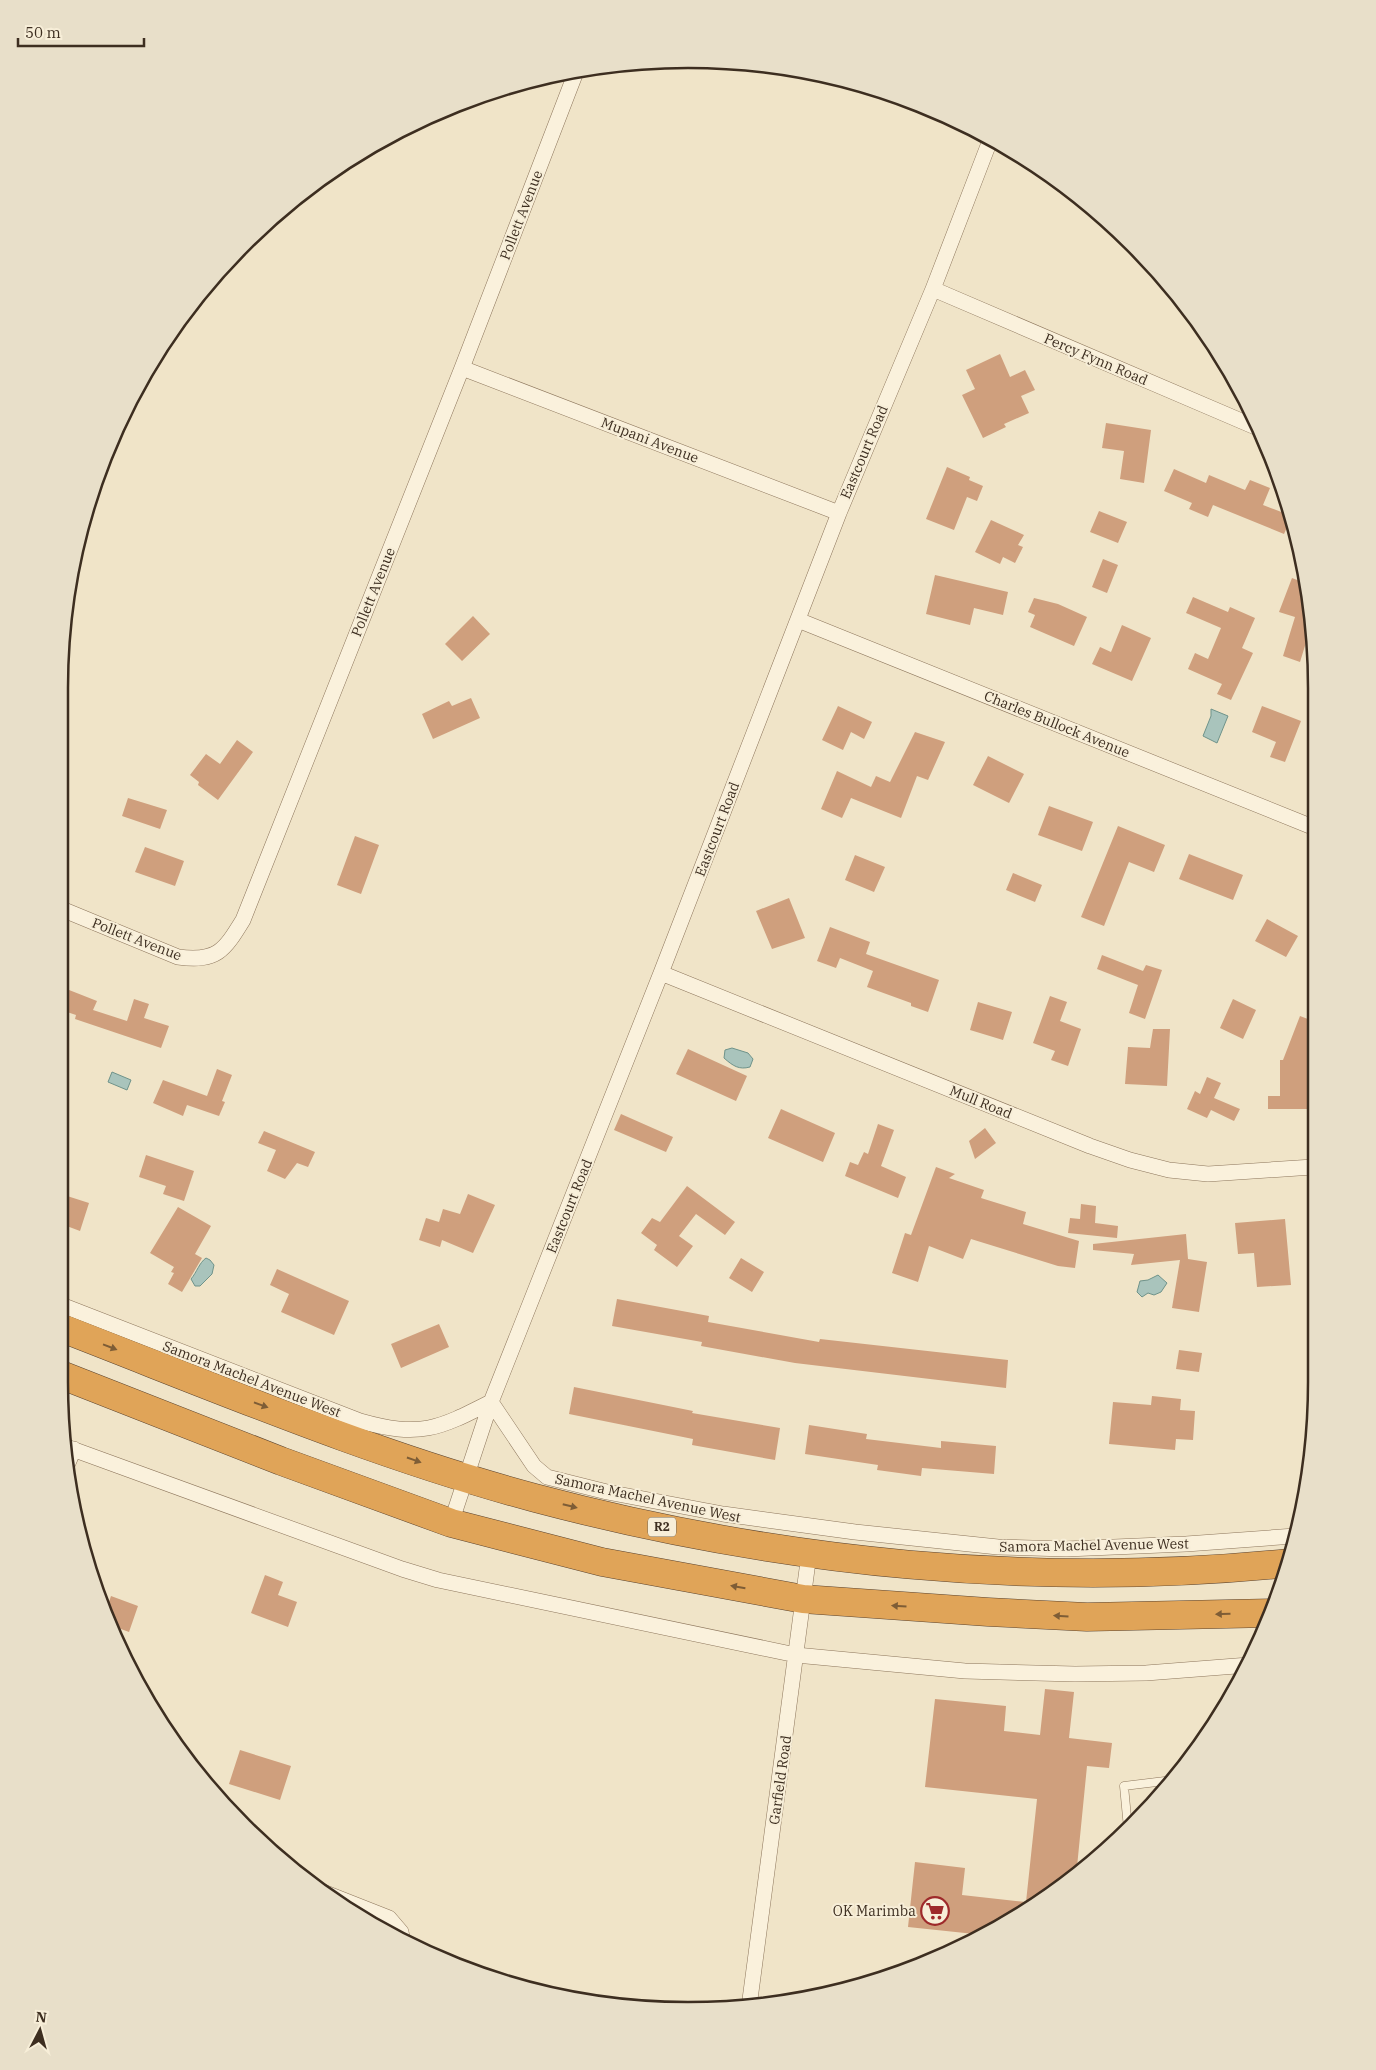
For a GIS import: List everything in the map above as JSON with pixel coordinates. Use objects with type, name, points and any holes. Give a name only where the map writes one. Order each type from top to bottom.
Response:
[{"type":"highway","name":"Samora Machel Avenue West","points":[[67,1330],[259,1405],[466,1478],[536,1498],[620,1518],[809,1554],[947,1567],[1082,1573],[1175,1572],[1281,1564]]},
{"type":"highway","points":[[67,1377],[281,1461],[451,1523],[602,1562],[803,1599],[1087,1617],[1262,1617]]},
{"type":"street","name":"Pollett Avenue","points":[[67,911],[178,956],[198,959],[216,955],[231,940],[243,920],[462,368],[574,78]]},
{"type":"street","name":"Eastcourt Road","points":[[451,1523],[491,1402],[661,973],[838,513],[933,289],[988,146]]},
{"type":"street","name":"Percy Fynn Road","points":[[933,289],[1250,425]]},
{"type":"street","name":"Mupani Avenue","points":[[462,368],[838,513]]},
{"type":"street","name":"Charles Bullock Avenue","points":[[798,620],[1308,825]]},
{"type":"street","name":"Mull Road","points":[[661,973],[1080,1142],[1130,1160],[1169,1170],[1208,1174],[1308,1167]]},
{"type":"street","name":"Samora Machel Avenue West","points":[[67,1307],[360,1421],[385,1428],[429,1429],[452,1422],[491,1402],[534,1466],[547,1477],[624,1496],[723,1514],[855,1532],[1022,1548],[1186,1544],[1289,1536]]},
{"type":"street","points":[[71,1448],[402,1569],[438,1580],[796,1655],[965,1671],[1066,1674],[1146,1673],[1240,1665]]},
{"type":"street","name":"Garfield Road","points":[[750,1999],[809,1554]]},
{"type":"street","points":[[352,1903],[389,1918],[401,1932]]},
{"type":"lane","points":[[1127,1821],[1124,1786],[1163,1781]]},
{"type":"water","points":[[1211,709],[1228,716],[1217,743],[1203,736],[1211,716]]},
{"type":"water","points":[[732,1048],[748,1053],[753,1059],[750,1067],[736,1067],[724,1058],[725,1050]]},
{"type":"water","points":[[112,1072],[131,1080],[127,1090],[108,1082]]},
{"type":"water","points":[[206,1258],[214,1265],[212,1274],[200,1286],[195,1286],[191,1279]]},
{"type":"water","points":[[1158,1275],[1167,1283],[1161,1292],[1154,1295],[1148,1293],[1142,1297],[1137,1292],[1140,1281],[1148,1280]]},
{"type":"building","points":[[1000,354],[1010,377],[1025,370],[1035,390],[1021,396],[1029,413],[1004,424],[1006,427],[983,438],[962,395],[975,389],[966,370]]},
{"type":"building","points":[[1106,423],[1151,430],[1144,483],[1120,479],[1124,451],[1102,448]]},
{"type":"building","points":[[947,467],[970,477],[969,480],[983,486],[977,501],[967,497],[954,530],[926,519]]},
{"type":"building","points":[[1174,469],[1206,483],[1209,475],[1245,490],[1250,480],[1270,488],[1263,505],[1283,513],[1287,527],[1284,534],[1213,505],[1208,517],[1189,509],[1192,503],[1164,491]]},
{"type":"building","points":[[1099,511],[1127,522],[1118,543],[1090,532]]},
{"type":"building","points":[[991,520],[1024,535],[1018,545],[1023,547],[1015,563],[1003,557],[1000,564],[975,552]]},
{"type":"building","points":[[1103,559],[1118,565],[1107,593],[1092,587]]},
{"type":"building","points":[[935,575],[1008,592],[1003,615],[974,608],[970,625],[926,614]]},
{"type":"building","points":[[1292,578],[1299,581],[1306,641],[1300,662],[1283,656],[1295,617],[1279,612]]},
{"type":"building","points":[[1193,597],[1228,612],[1230,607],[1255,618],[1242,648],[1253,653],[1231,700],[1217,694],[1222,684],[1188,669],[1195,653],[1208,659],[1221,628],[1186,613]]},
{"type":"building","points":[[1034,598],[1058,604],[1087,617],[1074,646],[1030,627],[1035,615],[1028,612]]},
{"type":"building","points":[[473,616],[490,634],[462,661],[445,644]]},
{"type":"building","points":[[1122,625],[1151,638],[1132,681],[1092,664],[1100,647],[1111,652]]},
{"type":"building","points":[[471,698],[480,718],[433,739],[422,714],[449,701],[452,706]]},
{"type":"building","points":[[838,706],[872,722],[864,739],[851,732],[843,750],[822,740]]},
{"type":"building","points":[[1262,706],[1301,721],[1285,762],[1270,757],[1276,742],[1252,732]]},
{"type":"building","points":[[915,732],[945,742],[928,780],[917,776],[901,818],[851,798],[842,818],[821,809],[837,771],[871,787],[876,776],[890,782]]},
{"type":"building","points":[[237,740],[253,752],[218,800],[198,785],[199,782],[190,775],[206,754],[220,764]]},
{"type":"building","points":[[988,756],[1024,774],[1009,803],[973,785]]},
{"type":"building","points":[[128,798],[167,810],[160,829],[122,816]]},
{"type":"building","points":[[1049,806],[1093,822],[1082,851],[1038,835]]},
{"type":"building","points":[[1118,826],[1165,845],[1154,872],[1129,862],[1104,926],[1081,917]]},
{"type":"building","points":[[355,836],[379,845],[361,894],[337,885]]},
{"type":"building","points":[[145,847],[184,861],[175,886],[135,872]]},
{"type":"building","points":[[1189,854],[1243,875],[1233,900],[1179,879]]},
{"type":"building","points":[[855,855],[885,867],[874,892],[845,880]]},
{"type":"building","points":[[1013,873],[1042,885],[1035,902],[1006,890]]},
{"type":"building","points":[[789,898],[805,938],[772,949],[756,911]]},
{"type":"building","points":[[1267,919],[1298,936],[1286,957],[1255,941]]},
{"type":"building","points":[[830,927],[870,942],[866,954],[939,980],[928,1012],[911,1006],[911,1003],[867,987],[873,971],[840,958],[836,968],[817,961]]},
{"type":"building","points":[[1102,955],[1143,971],[1146,965],[1162,970],[1145,1019],[1129,1013],[1138,985],[1097,969]]},
{"type":"building","points":[[67,989],[97,1001],[93,1010],[127,1021],[134,999],[149,1004],[144,1018],[169,1026],[161,1048],[75,1019],[76,1015],[67,1012]]},
{"type":"building","points":[[1050,996],[1067,1002],[1060,1021],[1081,1029],[1068,1066],[1051,1060],[1055,1051],[1033,1043]]},
{"type":"building","points":[[1233,999],[1256,1010],[1243,1039],[1220,1028]]},
{"type":"building","points":[[978,1002],[1012,1012],[1003,1040],[970,1030]]},
{"type":"building","points":[[1300,1016],[1308,1019],[1308,1109],[1268,1109],[1268,1096],[1280,1096],[1280,1060],[1283,1060]]},
{"type":"building","points":[[1153,1029],[1170,1029],[1167,1086],[1125,1084],[1128,1047],[1150,1048]]},
{"type":"building","points":[[688,1049],[747,1076],[736,1101],[676,1074]]},
{"type":"building","points":[[217,1069],[232,1075],[222,1101],[225,1102],[219,1116],[187,1105],[183,1116],[153,1103],[163,1080],[207,1096]]},
{"type":"building","points":[[1207,1077],[1221,1083],[1214,1098],[1240,1109],[1234,1121],[1211,1110],[1207,1118],[1187,1109],[1195,1091],[1200,1094]]},
{"type":"building","points":[[781,1109],[835,1133],[823,1162],[768,1138]]},
{"type":"building","points":[[621,1114],[673,1137],[666,1152],[614,1130]]},
{"type":"building","points":[[878,1124],[894,1130],[881,1166],[906,1177],[898,1198],[845,1176],[850,1162],[858,1165],[864,1152],[868,1154]]},
{"type":"building","points":[[985,1128],[996,1143],[975,1159],[969,1141]]},
{"type":"building","points":[[264,1131],[315,1152],[308,1167],[297,1163],[285,1179],[267,1171],[276,1150],[258,1143]]},
{"type":"building","points":[[146,1155],[194,1171],[184,1201],[163,1194],[166,1186],[139,1177]]},
{"type":"building","points":[[936,1167],[955,1174],[949,1178],[984,1190],[981,1198],[1026,1212],[1023,1224],[1079,1241],[1075,1268],[1058,1266],[971,1239],[963,1259],[929,1246],[918,1282],[892,1273],[905,1233],[911,1235]]},
{"type":"building","points":[[687,1186],[735,1222],[725,1235],[696,1214],[679,1236],[693,1246],[677,1267],[654,1250],[657,1245],[641,1233],[652,1218],[660,1222]]},
{"type":"building","points":[[468,1194],[495,1205],[473,1253],[442,1240],[440,1247],[419,1240],[426,1218],[439,1222],[443,1209],[460,1214]]},
{"type":"building","points":[[67,1196],[89,1203],[80,1231],[67,1226]]},
{"type":"building","points":[[1081,1204],[1096,1206],[1095,1223],[1118,1226],[1117,1238],[1068,1233],[1070,1218],[1080,1219]]},
{"type":"building","points":[[178,1207],[211,1226],[195,1254],[202,1258],[182,1292],[168,1284],[174,1273],[171,1272],[174,1267],[150,1253]]},
{"type":"building","points":[[1285,1219],[1291,1285],[1257,1287],[1254,1253],[1238,1254],[1235,1223]]},
{"type":"building","points":[[1186,1234],[1188,1259],[1207,1262],[1199,1312],[1172,1308],[1180,1260],[1131,1265],[1134,1254],[1093,1250],[1093,1244]]},
{"type":"building","points":[[741,1258],[764,1272],[752,1292],[729,1278]]},
{"type":"building","points":[[277,1269],[349,1301],[334,1335],[281,1312],[289,1294],[270,1285]]},
{"type":"building","points":[[617,1299],[709,1316],[708,1322],[819,1342],[820,1339],[1008,1360],[1006,1388],[795,1363],[701,1346],[702,1342],[612,1326]]},
{"type":"building","points":[[439,1324],[449,1347],[401,1368],[391,1344]]},
{"type":"building","points":[[1179,1350],[1202,1353],[1199,1372],[1176,1369]]},
{"type":"building","points":[[574,1387],[693,1411],[692,1413],[780,1428],[775,1460],[692,1445],[693,1439],[569,1414]]},
{"type":"building","points":[[1152,1396],[1181,1399],[1180,1410],[1195,1411],[1193,1440],[1176,1439],[1175,1450],[1109,1444],[1113,1402],[1151,1405]]},
{"type":"building","points":[[809,1425],[867,1434],[866,1439],[941,1448],[941,1441],[996,1446],[994,1474],[922,1468],[921,1476],[877,1470],[878,1465],[805,1454]]},
{"type":"building","points":[[265,1575],[283,1582],[278,1595],[297,1602],[288,1627],[251,1613]]},
{"type":"building","points":[[111,1596],[138,1606],[129,1632],[119,1628],[109,1603]]},
{"type":"building","points":[[1045,1689],[1074,1692],[1069,1738],[1112,1743],[1109,1768],[1087,1766],[1077,1865],[1033,1898],[972,1934],[908,1927],[915,1862],[965,1868],[962,1895],[1026,1902],[1037,1799],[925,1787],[935,1699],[1006,1706],[1004,1731],[1040,1735]]},
{"type":"building","points":[[240,1750],[291,1766],[280,1800],[229,1784]]},
{"type":"place","name":"OK Marimba","points":[[935,1911]]}]
